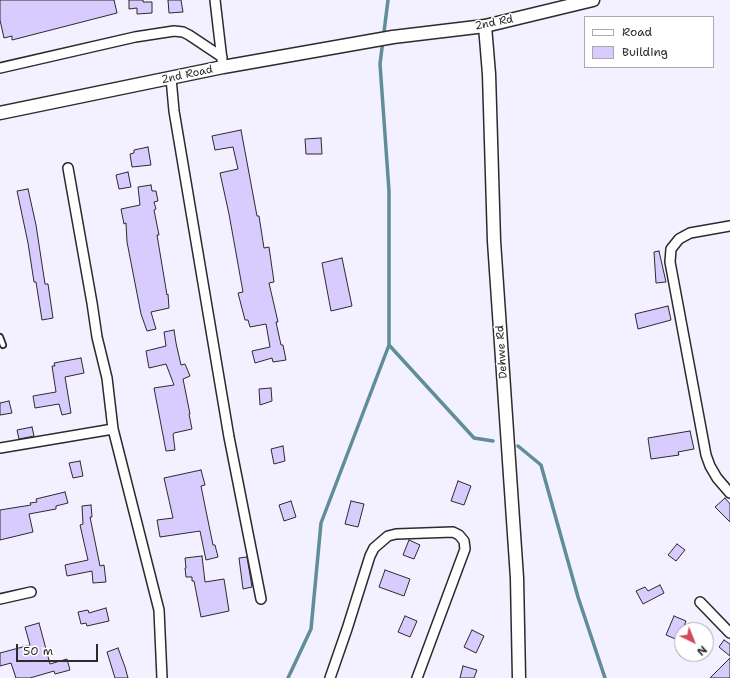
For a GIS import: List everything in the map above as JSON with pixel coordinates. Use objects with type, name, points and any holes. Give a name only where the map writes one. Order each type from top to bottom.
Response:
[{"type":"street","points":[[215,0],[222,62]]},
{"type":"street","name":"2nd Rd","points":[[376,40],[485,26],[593,0]]},
{"type":"street","name":"Dehwe Rd","points":[[485,26],[489,74],[494,241],[518,578],[519,678]]},
{"type":"street","points":[[0,68],[135,36],[174,31],[183,32],[189,35],[222,62]]},
{"type":"street","name":"2nd Road","points":[[0,113],[171,78],[222,62],[376,40]]},
{"type":"street","points":[[171,78],[174,111],[229,438],[261,599]]},
{"type":"street","points":[[68,168],[97,337],[107,378],[113,429],[159,610],[162,678]]},
{"type":"street","points":[[730,226],[690,233],[679,239],[671,249],[670,262],[706,454],[710,466],[717,478],[730,493]]},
{"type":"street","points":[[0,448],[113,429]]},
{"type":"street","points":[[330,678],[370,556],[374,548],[388,536],[396,534],[453,532],[459,535],[464,541],[465,549],[417,678]]},
{"type":"street","points":[[0,599],[31,592]]},
{"type":"street","points":[[700,602],[730,633]]},
{"type":"lane","points":[[0,337],[3,345]]},
{"type":"building","points":[[0,0],[114,0],[117,13],[12,40],[12,36],[4,38],[0,20]]},
{"type":"building","points":[[129,0],[143,0],[143,2],[152,2],[152,13],[137,14],[137,8],[129,9]]},
{"type":"building","points":[[168,0],[181,0],[183,12],[169,13]]},
{"type":"building","points":[[241,130],[257,216],[259,216],[264,248],[269,247],[274,282],[269,283],[278,322],[276,322],[281,345],[283,345],[286,360],[273,362],[272,358],[255,363],[252,351],[270,347],[266,324],[250,327],[248,320],[245,320],[238,293],[243,292],[220,173],[238,169],[233,147],[215,150],[212,136]]},
{"type":"building","points":[[321,138],[322,154],[306,154],[305,139]]},
{"type":"building","points":[[148,147],[151,165],[132,167],[130,154],[134,153],[134,150]]},
{"type":"building","points":[[128,172],[131,187],[119,189],[116,175]]},
{"type":"building","points":[[151,185],[152,191],[156,191],[158,201],[154,202],[156,209],[154,210],[169,308],[151,312],[156,329],[147,331],[141,314],[127,242],[126,223],[124,224],[121,209],[140,205],[138,187]]},
{"type":"building","points":[[28,189],[36,225],[45,284],[48,284],[53,318],[42,320],[36,282],[34,282],[28,243],[17,191]]},
{"type":"building","points":[[659,251],[666,282],[656,283],[654,252]]},
{"type":"building","points":[[342,258],[352,306],[331,311],[322,263]]},
{"type":"building","points":[[668,306],[671,320],[638,329],[635,314]]},
{"type":"building","points":[[174,330],[181,365],[185,364],[190,376],[183,379],[192,429],[174,433],[175,450],[166,451],[154,388],[174,385],[166,364],[149,368],[146,351],[166,346],[164,332]]},
{"type":"building","points":[[81,358],[84,373],[65,377],[71,413],[62,415],[59,404],[35,408],[33,396],[56,392],[52,366],[55,366],[54,363]]},
{"type":"building","points":[[271,388],[272,401],[260,405],[259,389]]},
{"type":"building","points":[[9,401],[12,413],[0,415],[0,403]]},
{"type":"building","points":[[32,427],[34,436],[19,439],[17,430]]},
{"type":"building","points":[[690,431],[694,449],[678,452],[679,455],[651,459],[648,438]]},
{"type":"building","points":[[283,446],[285,461],[274,464],[271,449]]},
{"type":"building","points":[[80,461],[83,476],[73,478],[69,463]]},
{"type":"building","points":[[201,470],[205,485],[201,486],[213,545],[215,545],[218,557],[206,560],[200,531],[160,537],[157,520],[173,518],[164,478]]},
{"type":"building","points":[[458,481],[471,486],[464,505],[451,501]]},
{"type":"building","points":[[65,492],[68,503],[56,506],[56,509],[29,514],[33,532],[0,540],[0,510],[31,505],[30,503],[37,502],[36,499]]},
{"type":"building","points":[[725,498],[730,504],[730,522],[715,507]]},
{"type":"building","points":[[291,501],[296,517],[284,521],[279,505]]},
{"type":"building","points":[[351,501],[364,504],[358,527],[345,524]]},
{"type":"building","points":[[91,505],[92,517],[90,517],[100,566],[104,565],[106,582],[93,583],[92,571],[67,576],[65,565],[88,560],[80,525],[83,524],[82,506]]},
{"type":"building","points":[[409,540],[420,545],[414,559],[403,555]]},
{"type":"building","points":[[677,544],[685,550],[676,561],[668,555]]},
{"type":"building","points":[[202,556],[205,582],[224,579],[229,611],[201,617],[194,581],[192,581],[192,577],[186,577],[185,558]]},
{"type":"building","points":[[247,557],[252,587],[243,589],[239,558]]},
{"type":"building","points":[[385,570],[410,579],[404,596],[379,587]]},
{"type":"building","points":[[660,585],[664,593],[643,604],[636,591],[645,587],[648,591]]},
{"type":"building","points":[[106,608],[109,621],[87,626],[86,623],[81,624],[78,612],[88,610],[89,613]]},
{"type":"building","points":[[405,616],[417,621],[410,637],[398,632]]},
{"type":"building","points":[[674,616],[686,621],[674,622],[674,638],[666,635]]},
{"type":"building","points":[[39,623],[50,664],[67,659],[70,670],[55,674],[54,671],[30,678],[16,678],[11,663],[0,666],[0,653],[30,645],[25,627]]},
{"type":"building","points":[[472,630],[484,636],[476,653],[464,647]]},
{"type":"building","points":[[724,640],[730,644],[730,656],[719,647]]},
{"type":"building","points":[[118,648],[128,678],[115,678],[107,652]]},
{"type":"building","points":[[730,658],[730,678],[710,678]]},
{"type":"building","points":[[463,666],[477,670],[474,678],[460,678]]},
{"type":"waterway","points":[[288,678],[311,629],[321,523],[389,345],[389,191],[380,64],[388,0]]},
{"type":"waterway","points":[[389,345],[474,438],[493,441]]},
{"type":"waterway","points":[[518,446],[541,465],[578,597],[605,678]]}]
